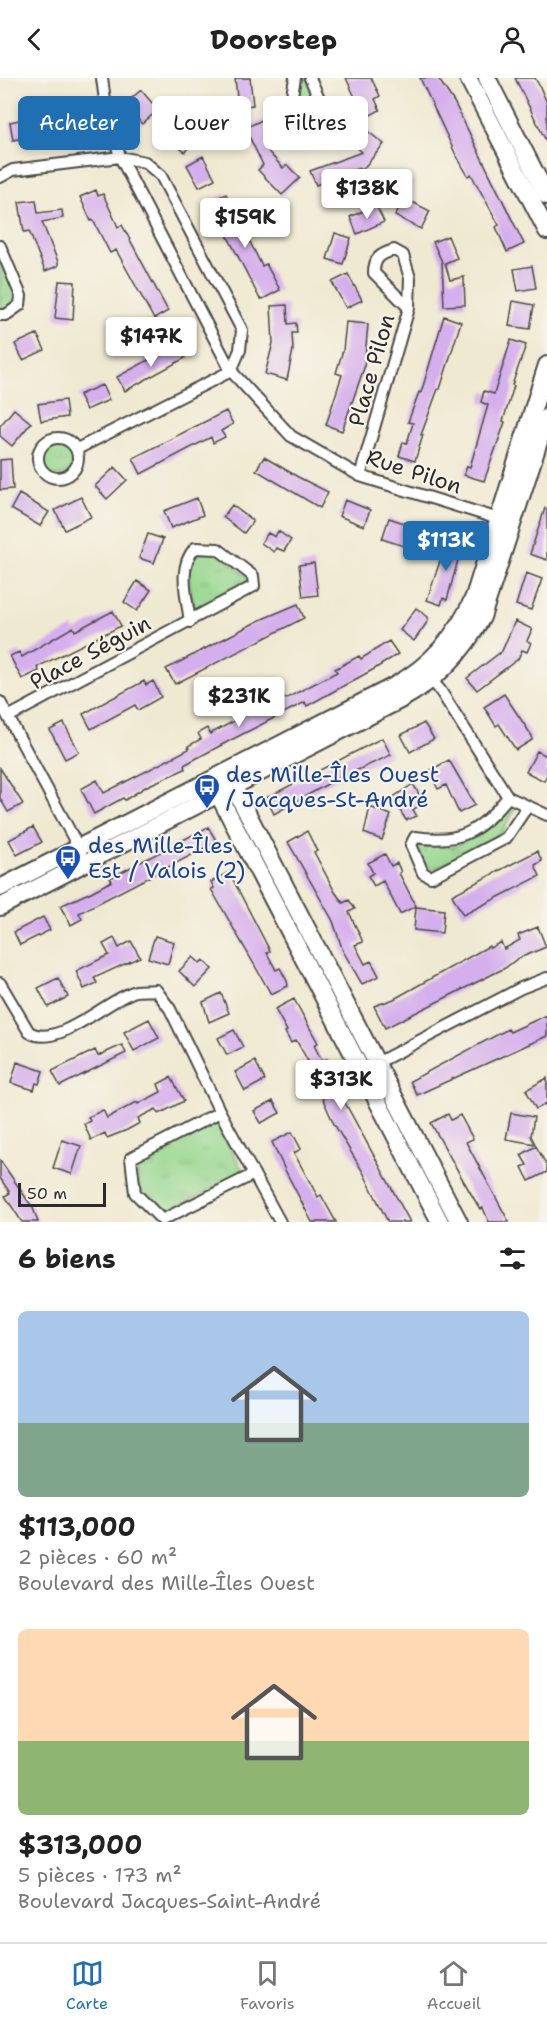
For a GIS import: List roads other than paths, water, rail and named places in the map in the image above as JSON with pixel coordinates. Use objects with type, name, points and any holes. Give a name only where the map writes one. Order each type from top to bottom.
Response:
[{"type":"street","name":"Rue Pilon","points":[[102,78],[106,108],[120,157],[231,371],[291,436],[360,476],[506,521]]},
{"type":"street","points":[[295,78],[290,107],[297,122],[312,125],[318,119],[322,107],[310,78]]},
{"type":"street","points":[[468,78],[547,231]]},
{"type":"street","points":[[486,78],[547,196]]},
{"type":"street","points":[[0,177],[13,170],[120,157],[145,162],[161,176],[242,330],[240,350],[231,371],[77,449]]},
{"type":"street","points":[[0,246],[21,296],[20,305],[6,315],[0,315]]},
{"type":"street","name":"Place Pilon","points":[[360,476],[409,308],[410,278],[403,255],[394,250],[381,253],[374,264],[374,273],[409,308]]},
{"type":"street","points":[[0,907],[82,855],[222,783],[394,687],[427,674],[456,656],[482,617],[547,364]]},
{"type":"street","points":[[506,521],[547,417]]},
{"type":"street","name":"Place Séguin","points":[[8,717],[190,622],[254,586],[254,576],[218,549],[195,548],[186,558],[184,570],[190,622]]},
{"type":"street","points":[[427,674],[507,797],[547,815]]},
{"type":"street","points":[[0,702],[82,855]]},
{"type":"street","points":[[222,783],[369,1067],[440,1222]]},
{"type":"street","points":[[507,797],[487,822],[459,838],[441,841],[415,837],[411,845],[423,873],[431,877],[506,838],[526,807]]},
{"type":"street","points":[[0,888],[82,855]]},
{"type":"street","points":[[369,1067],[521,988],[547,978]]},
{"type":"street","points":[[0,983],[29,1032],[36,1037],[54,1035],[136,991],[156,990],[170,1009],[220,1112],[280,1222]]},
{"type":"street","points":[[369,1067],[459,1222]]},
{"type":"street","points":[[220,1112],[131,1158],[135,1193],[162,1220],[254,1174]]},
{"type":"place","name":"des Mille-Îles Ouest / Jacques-St-André","points":[[207,810]]},
{"type":"place","name":"des Mille-Îles Est / Valois (2)","points":[[68,881]]}]
